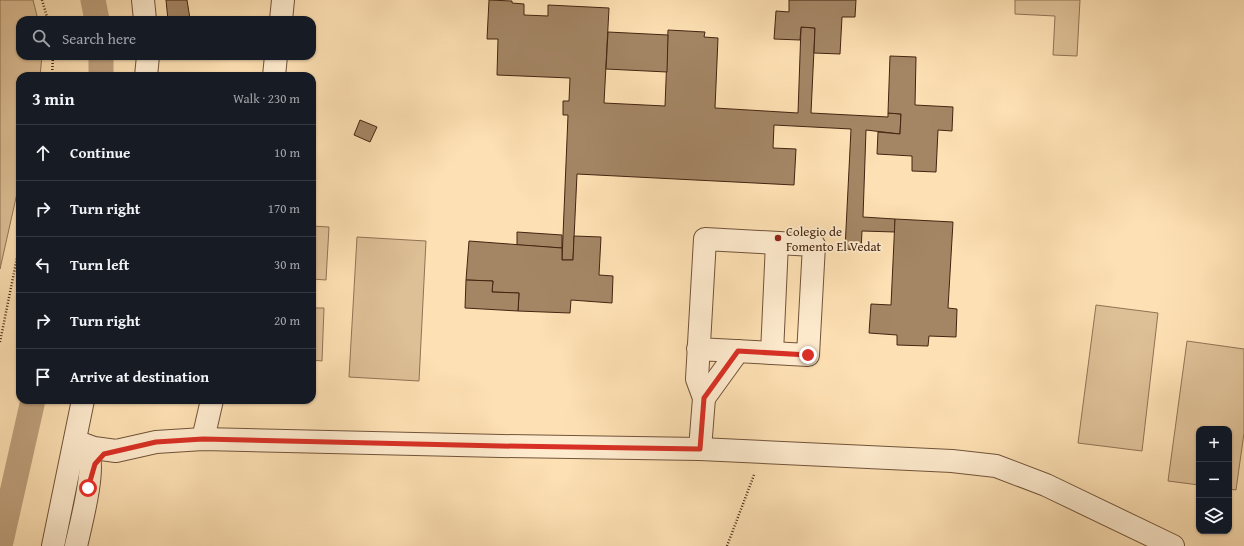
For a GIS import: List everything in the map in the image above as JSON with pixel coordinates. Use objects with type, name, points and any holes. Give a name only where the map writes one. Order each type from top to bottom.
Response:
[{"type":"street","points":[[143,0],[145,16]]},
{"type":"street","points":[[281,16],[283,0]]},
{"type":"street","points":[[146,72],[148,60]]},
{"type":"street","points":[[274,72],[276,60]]},
{"type":"street","points":[[698,349],[808,355],[814,245],[705,239],[698,349],[697,379],[704,398],[700,449]]},
{"type":"street","points":[[772,353],[777,243]]},
{"type":"street","points":[[704,398],[738,351]]},
{"type":"street","points":[[53,546],[83,404]]},
{"type":"street","points":[[203,439],[211,404]]},
{"type":"street","points":[[90,475],[95,464],[104,454],[116,450],[156,442],[203,439],[700,449],[952,461],[996,466],[1046,485],[1173,546]]},
{"type":"street","points":[[75,441],[94,448],[116,450]]},
{"type":"street","points":[[75,441],[87,451],[91,461],[90,475],[76,546]]},
{"type":"path","points":[[42,0],[47,16]]},
{"type":"path","points":[[52,72],[53,60]]},
{"type":"path","points":[[0,342],[16,263]]},
{"type":"path","points":[[727,546],[763,451]]},
{"type":"shaded area","points":[[0,0],[33,0],[37,16],[16,16],[16,60],[42,60],[40,72],[16,72],[16,198],[0,269]]},
{"type":"shaded area","points":[[1015,0],[1080,0],[1077,56],[1053,55],[1055,16],[1015,14]]},
{"type":"shaded area","points":[[316,226],[329,227],[326,280],[316,279]]},
{"type":"shaded area","points":[[357,237],[426,241],[419,381],[349,377]]},
{"type":"shaded area","points":[[1096,305],[1158,313],[1142,451],[1078,443]]},
{"type":"shaded area","points":[[316,308],[324,308],[322,361],[316,360]]},
{"type":"shaded area","points":[[1187,341],[1244,349],[1244,433],[1236,490],[1232,489],[1232,426],[1196,426],[1196,485],[1168,481]]},
{"type":"building","points":[[166,0],[187,0],[190,16],[168,16]]},
{"type":"building","points":[[489,0],[512,1],[512,3],[524,4],[524,15],[548,16],[548,5],[609,8],[604,103],[665,106],[668,30],[705,32],[704,37],[718,38],[715,108],[798,113],[801,27],[815,28],[811,113],[888,117],[888,113],[901,114],[900,134],[866,130],[863,217],[895,219],[895,232],[862,231],[861,250],[845,249],[851,129],[774,125],[773,148],[796,149],[794,185],[577,174],[573,260],[562,260],[568,115],[563,115],[563,101],[569,101],[570,78],[497,75],[498,39],[487,39]]},
{"type":"building","points":[[789,0],[856,0],[855,17],[842,17],[840,54],[814,53],[815,28],[801,27],[800,40],[774,39],[776,11],[789,12]]},
{"type":"building","points":[[608,32],[668,35],[667,72],[606,69]]},
{"type":"building","points":[[890,56],[916,57],[915,105],[953,107],[952,131],[938,130],[936,172],[912,171],[912,156],[877,154],[878,132],[900,134],[901,114],[888,113]]},
{"type":"building","points":[[360,120],[377,127],[370,142],[354,135]]},
{"type":"building","points":[[895,219],[953,222],[948,308],[957,309],[956,337],[929,336],[928,346],[897,345],[897,335],[869,333],[871,304],[891,305]]},
{"type":"building","points":[[517,232],[562,235],[562,248],[517,245]]},
{"type":"building","points":[[574,236],[601,237],[599,275],[613,276],[612,303],[571,300],[570,313],[518,311],[519,293],[492,292],[493,281],[466,280],[469,241],[562,248],[562,260],[573,260]]},
{"type":"building","points":[[466,280],[493,281],[492,292],[519,293],[518,311],[465,308]]},
{"type":"waterway","points":[[93,0],[96,16]]},
{"type":"waterway","points":[[101,60],[101,72]]},
{"type":"waterway","points":[[0,546],[32,404]]},
{"type":"place","name":"Colegio de Fomento El Vedat","points":[[778,238]]},
{"type":"route","points":[[88,488],[90,475],[95,464],[104,454],[156,442],[203,439],[700,449],[704,398],[738,351],[808,355]]}]
